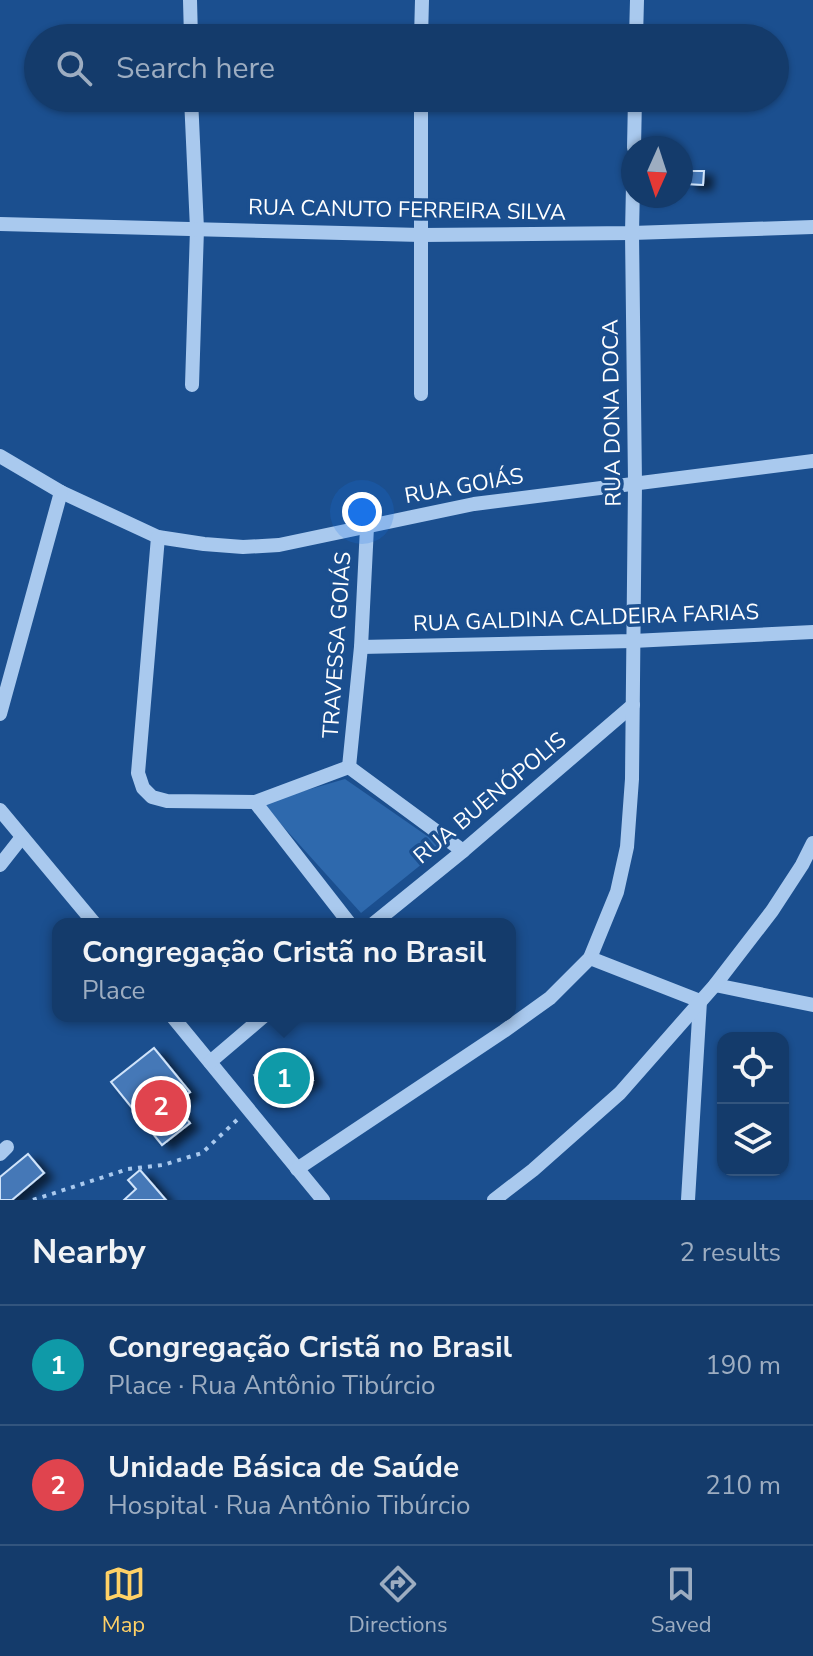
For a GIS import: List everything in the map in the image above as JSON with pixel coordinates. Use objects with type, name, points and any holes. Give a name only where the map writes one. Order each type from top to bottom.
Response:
[{"type":"street","points":[[190,0],[191,24]]},
{"type":"street","points":[[421,24],[422,0]]},
{"type":"street","points":[[636,24],[637,0]]},
{"type":"street","points":[[192,112],[197,229],[192,385]]},
{"type":"street","points":[[421,112],[421,394]]},
{"type":"street","points":[[634,136],[635,112]]},
{"type":"street","name":"RUA DONA DOCA","points":[[590,958],[617,892],[627,847],[632,779],[635,483],[633,208]]},
{"type":"street","name":"RUA CANUTO FERREIRA SILVA","points":[[0,224],[421,235],[813,227]]},
{"type":"street","name":"RUA GOIÁS","points":[[0,456],[61,492],[158,537],[243,547],[279,545],[474,504],[813,461]]},
{"type":"street","points":[[0,714],[61,492]]},
{"type":"street","name":"TRAVESSA GOIÁS","points":[[349,767],[361,647],[367,527]]},
{"type":"street","points":[[158,537],[138,773],[143,788],[152,797],[167,801],[255,802],[349,767],[463,851]]},
{"type":"street","name":"RUA GALDINA CALDEIRA FARIAS","points":[[361,647],[633,641],[813,632]]},
{"type":"street","name":"RUA BUENÓPOLIS","points":[[380,918],[633,705]]},
{"type":"street","points":[[255,802],[345,918]]},
{"type":"street","points":[[0,810],[90,918]]},
{"type":"street","points":[[0,865],[22,837]]},
{"type":"street","points":[[494,1200],[620,1093],[715,985],[772,911],[813,843]]},
{"type":"street","points":[[297,1169],[550,998],[590,958],[700,1001]]},
{"type":"street","points":[[715,985],[813,1005]]},
{"type":"street","points":[[688,1200],[700,1001]]},
{"type":"street","points":[[177,1022],[323,1200]]},
{"type":"street","points":[[210,1062],[257,1022]]},
{"type":"path","points":[[33,1200],[128,1169],[163,1165],[202,1153],[249,1109]]},
{"type":"shaded area","points":[[345,779],[443,847],[361,913],[262,803]]},
{"type":"building","points":[[693,171],[704,171],[703,185],[693,184]]},
{"type":"building","points":[[154,1048],[190,1092],[174,1104],[190,1123],[162,1145],[111,1082]]},
{"type":"building","points":[[300,1054],[313,1080],[267,1101],[254,1075]]},
{"type":"building","points":[[28,1154],[44,1173],[12,1200],[0,1200],[0,1177]]},
{"type":"building","points":[[140,1170],[166,1200],[124,1200],[136,1189],[128,1180]]},
{"type":"place","name":"Congregação Cristã no Brasil","points":[[284,1078]]},
{"type":"place","name":"Unidade Básica de Saúde","points":[[161,1106]]}]
